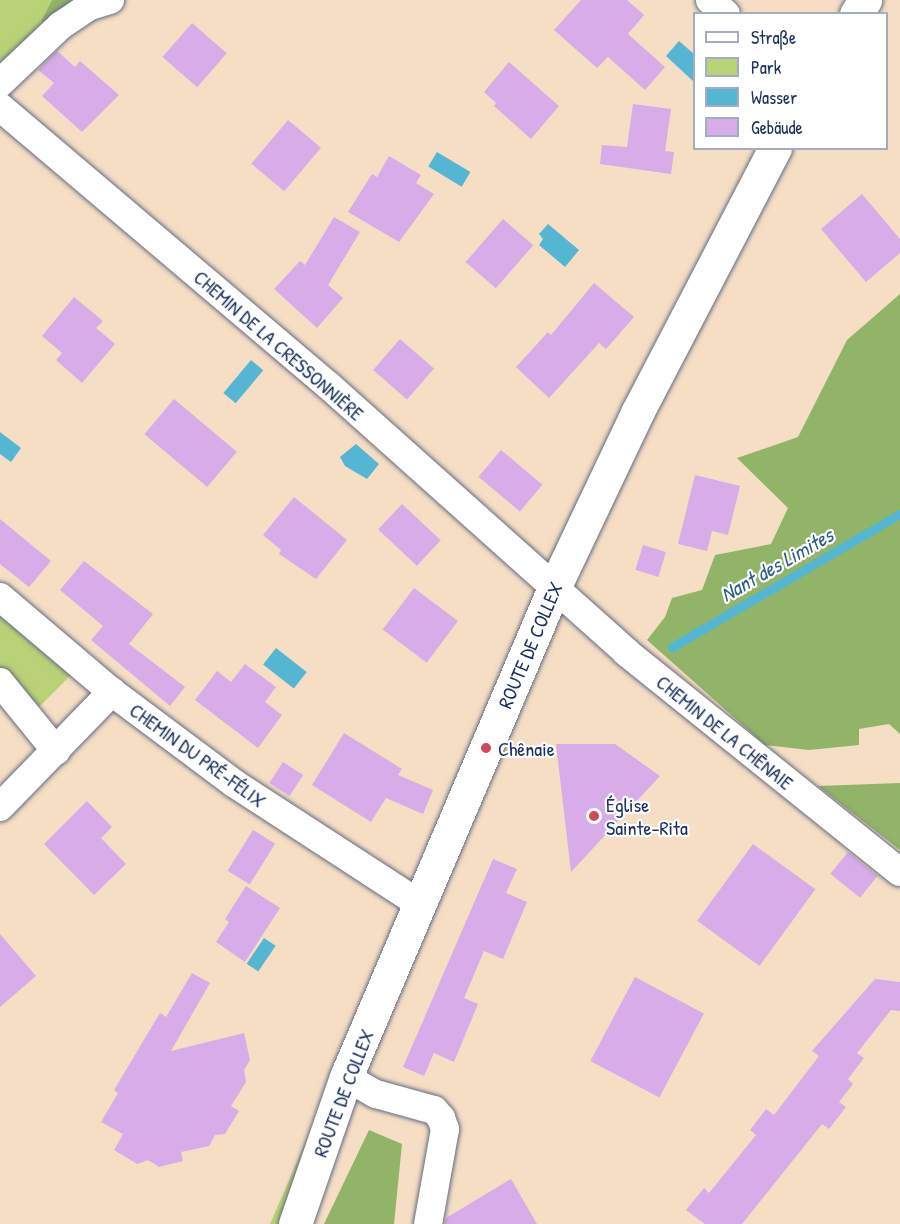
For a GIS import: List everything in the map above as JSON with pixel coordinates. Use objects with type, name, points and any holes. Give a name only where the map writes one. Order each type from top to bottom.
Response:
[{"type":"street","points":[[0,83],[60,26],[90,6],[110,0]]},
{"type":"street","points":[[710,0],[724,12]]},
{"type":"street","name":"CHEMIN DE LA CRESSONNIÈRE","points":[[0,106],[320,379],[554,588]]},
{"type":"street","name":"ROUTE DE COLLEX","points":[[295,1224],[346,1077],[554,588],[637,413],[774,150]]},
{"type":"street","name":"CHEMIN DE LA CHÊNAIE","points":[[554,588],[728,736],[900,872]]},
{"type":"street","points":[[0,597],[112,692]]},
{"type":"street","points":[[0,682],[56,751]]},
{"type":"street","name":"CHEMIN DU PRÉ-FÉLIX","points":[[0,807],[112,692],[235,784],[420,904]]},
{"type":"street","points":[[346,1077],[376,1094],[434,1110],[441,1118],[445,1129],[428,1224]]},
{"type":"green space","points":[[0,0],[52,0],[41,21],[50,27],[0,74]]},
{"type":"green space","points":[[52,0],[85,0],[50,27],[41,21]]},
{"type":"green space","points":[[900,294],[900,734],[889,724],[859,729],[859,745],[809,750],[765,745],[647,640],[665,617],[672,598],[702,590],[715,555],[771,544],[788,508],[737,458],[798,437],[847,340]]},
{"type":"green space","points":[[0,608],[71,675],[37,709],[31,708],[0,667]]},
{"type":"green space","points":[[900,783],[900,850],[818,786]]},
{"type":"green space","points":[[322,1104],[281,1224],[270,1224]]},
{"type":"green space","points":[[369,1130],[402,1144],[394,1224],[324,1224]]},
{"type":"water","points":[[679,41],[693,53],[693,81],[666,56]]},
{"type":"water","points":[[437,152],[470,172],[462,187],[428,167]]},
{"type":"water","points":[[548,224],[579,250],[565,267],[539,245],[543,239],[539,234]]},
{"type":"water","points":[[251,360],[263,370],[236,403],[223,393]]},
{"type":"water","points":[[0,432],[21,448],[11,462],[0,454]]},
{"type":"water","points":[[356,444],[379,464],[367,479],[345,466],[340,457]]},
{"type":"water","points":[[276,648],[307,672],[294,689],[263,665]]},
{"type":"water","points":[[264,938],[276,946],[258,972],[247,964]]},
{"type":"building","points":[[581,0],[627,0],[644,15],[628,34],[665,67],[645,90],[608,57],[597,68],[554,30]]},
{"type":"building","points":[[192,23],[227,53],[197,87],[162,57]]},
{"type":"building","points":[[57,51],[75,67],[80,61],[119,95],[82,132],[42,96],[54,83],[38,70]]},
{"type":"building","points":[[509,62],[559,106],[531,139],[494,106],[496,103],[484,92]]},
{"type":"building","points":[[633,104],[671,109],[665,151],[674,152],[671,174],[600,164],[602,145],[627,147]]},
{"type":"building","points":[[288,120],[321,148],[284,191],[251,164]]},
{"type":"building","points":[[389,156],[421,175],[416,183],[434,194],[399,242],[348,212],[372,174],[377,177]]},
{"type":"building","points":[[862,194],[900,239],[900,253],[866,282],[821,229]]},
{"type":"building","points":[[334,217],[360,232],[328,285],[343,298],[317,328],[274,289],[300,261],[305,265]]},
{"type":"building","points":[[503,219],[533,245],[496,288],[466,262]]},
{"type":"building","points":[[594,283],[634,317],[606,349],[599,343],[549,398],[516,367],[548,332],[551,335]]},
{"type":"building","points":[[74,297],[103,321],[96,328],[115,344],[82,383],[56,360],[62,353],[42,336]]},
{"type":"building","points":[[400,339],[434,369],[407,399],[373,370]]},
{"type":"building","points":[[174,399],[237,452],[207,487],[144,434]]},
{"type":"building","points":[[501,450],[542,485],[520,512],[479,477]]},
{"type":"building","points":[[695,475],[740,486],[728,535],[712,531],[707,551],[678,544]]},
{"type":"building","points":[[294,497],[347,540],[316,579],[279,554],[281,550],[263,535]]},
{"type":"building","points":[[402,504],[441,540],[417,566],[378,530]]},
{"type":"building","points":[[0,519],[51,561],[29,587],[0,564]]},
{"type":"building","points":[[643,545],[666,552],[658,577],[635,570]]},
{"type":"building","points":[[84,561],[153,614],[129,644],[185,687],[170,706],[91,640],[103,626],[60,590]]},
{"type":"building","points":[[414,588],[458,621],[427,663],[383,630]]},
{"type":"building","points":[[245,664],[276,687],[265,702],[282,715],[258,748],[195,700],[217,671],[231,682]]},
{"type":"building","points":[[344,733],[402,769],[398,775],[433,790],[423,814],[386,798],[371,822],[312,785]]},
{"type":"building","name":"Église Sainte-Rita","points":[[556,744],[615,744],[660,776],[571,872]]},
{"type":"building","points":[[283,762],[303,775],[290,796],[269,783]]},
{"type":"building","points":[[87,801],[112,827],[101,838],[126,864],[94,895],[44,844]]},
{"type":"building","points":[[253,830],[275,844],[250,884],[228,871]]},
{"type":"building","points":[[753,844],[815,889],[759,966],[697,921]]},
{"type":"building","points":[[848,852],[878,876],[860,898],[830,874]]},
{"type":"building","points":[[493,859],[517,869],[506,893],[527,902],[503,959],[484,951],[464,998],[478,1004],[454,1062],[434,1053],[424,1076],[403,1067]]},
{"type":"building","points":[[246,886],[280,908],[245,962],[216,942],[229,922],[225,919]]},
{"type":"building","points":[[0,934],[36,976],[0,1007]]},
{"type":"building","points":[[192,973],[210,983],[171,1051],[244,1033],[250,1060],[244,1070],[246,1082],[231,1106],[239,1111],[225,1134],[215,1135],[209,1146],[181,1152],[183,1161],[159,1167],[148,1160],[137,1164],[114,1150],[123,1134],[101,1122],[118,1093],[114,1090],[160,1013],[166,1017]]},
{"type":"building","points":[[635,977],[704,1014],[659,1097],[590,1061]]},
{"type":"building","points":[[875,979],[900,982],[900,1011],[891,1010],[857,1053],[864,1058],[848,1079],[853,1084],[839,1102],[846,1107],[829,1129],[822,1124],[742,1224],[705,1224],[686,1210],[704,1188],[709,1193],[756,1135],[750,1130],[766,1109],[774,1115],[819,1056],[812,1051]]},
{"type":"building","points":[[511,1179],[537,1224],[445,1224],[446,1218]]},
{"type":"waterway","name":"Nant des Limites","points":[[672,647],[900,514]]},
{"type":"place","name":"Chênaie","points":[[486,748]]},
{"type":"place","name":"Église Sainte-Rita","points":[[594,816]]}]
